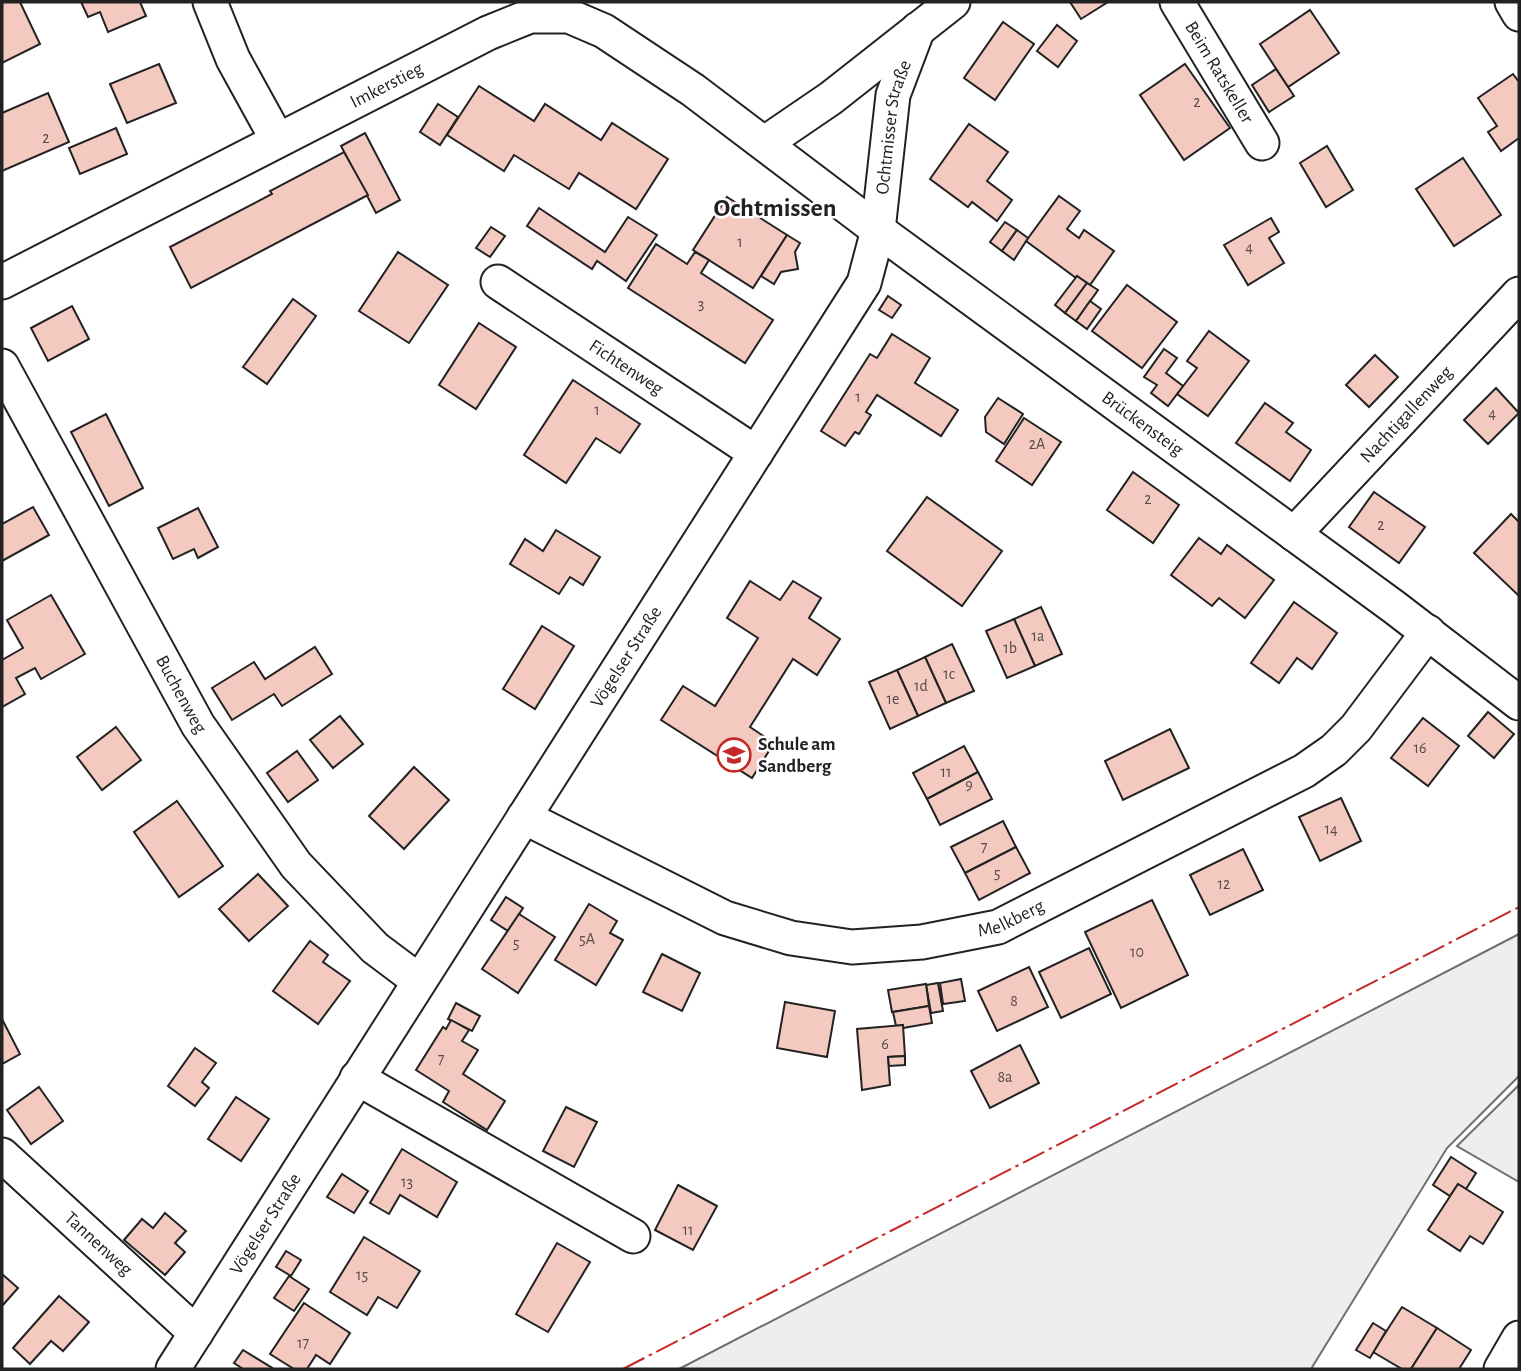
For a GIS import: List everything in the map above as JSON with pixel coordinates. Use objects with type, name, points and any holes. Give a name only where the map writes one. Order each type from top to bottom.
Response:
[{"type":"street","points":[[210,2],[233,59],[277,139]]},
{"type":"street","name":"Ochtmisser Straße","points":[[765,143],[831,98],[953,2]]},
{"type":"street","name":"Beim Ratskeller","points":[[1177,2],[1262,143]]},
{"type":"street","points":[[1511,2],[1519,14]]},
{"type":"street","name":"Imkerstieg","points":[[2,282],[535,9],[569,16],[604,31],[693,90],[765,143]]},
{"type":"street","name":"Ochtmisser Straße","points":[[878,230],[893,95],[918,29]]},
{"type":"street","name":"Brückensteig","points":[[765,143],[878,230],[1428,632],[1519,703]]},
{"type":"street","name":"Vögelser Straße","points":[[173,1369],[864,283],[878,230]]},
{"type":"street","name":"Fichtenweg","points":[[498,282],[756,453]]},
{"type":"street","name":"Nachtigallenweg","points":[[1294,534],[1519,294]]},
{"type":"street","name":"Buchenweg","points":[[2,366],[198,725],[296,865],[375,948],[419,981]]},
{"type":"street","name":"Melkberg","points":[[524,817],[725,918],[792,938],[852,947],[922,942],[985,930],[1010,921],[1304,771],[1334,750],[1356,729],[1428,632]]},
{"type":"street","points":[[357,1077],[633,1236]]},
{"type":"street","name":"Tannenweg","points":[[2,1154],[17,1171],[196,1333]]},
{"type":"street","points":[[1501,1369],[1519,1338]]},
{"type":"shaded area","points":[[1519,934],[1519,1076],[1447,1148],[1311,1369],[679,1369]]},
{"type":"shaded area","points":[[1519,1085],[1519,1182],[1457,1146]]},
{"type":"building","points":[[2,2],[20,2],[40,44],[2,63]]},
{"type":"building","points":[[81,2],[140,2],[146,16],[108,32],[100,12],[88,17]]},
{"type":"building","points":[[1070,2],[1108,2],[1081,19]]},
{"type":"building","points":[[1310,10],[1339,53],[1288,87],[1260,44]]},
{"type":"building","points":[[1003,22],[1034,44],[995,100],[964,78]]},
{"type":"building","points":[[1057,25],[1077,41],[1058,67],[1037,51]]},
{"type":"building","points":[[159,64],[176,103],[127,123],[110,84]]},
{"type":"building","points":[[1185,64],[1230,128],[1184,160],[1140,95]]},
{"type":"building","points":[[1276,69],[1294,96],[1269,112],[1252,85]]},
{"type":"building","points":[[1513,74],[1519,82],[1519,138],[1501,151],[1488,132],[1497,126],[1478,98]]},
{"type":"building","points":[[479,86],[534,121],[545,104],[601,140],[612,123],[668,159],[636,209],[579,173],[569,189],[514,155],[504,171],[447,135]]},
{"type":"building","points":[[48,93],[69,142],[2,171],[2,113]]},
{"type":"building","points":[[438,104],[458,117],[440,145],[420,132]]},
{"type":"building","points":[[969,124],[1008,152],[987,181],[1012,200],[997,221],[972,202],[968,207],[930,179]]},
{"type":"building","points":[[116,128],[127,154],[80,174],[69,148]]},
{"type":"building","points":[[365,133],[400,200],[376,213],[341,146]]},
{"type":"building","points":[[1327,146],[1353,190],[1326,207],[1300,163]]},
{"type":"building","points":[[344,152],[368,195],[191,288],[170,247],[272,194],[270,191]]},
{"type":"building","points":[[1463,158],[1501,215],[1454,246],[1416,189]]},
{"type":"building","points":[[1059,196],[1080,211],[1067,229],[1079,238],[1084,230],[1114,251],[1090,285],[1077,276],[1076,278],[1026,241]]},
{"type":"building","points":[[727,197],[787,235],[753,288],[693,250]]},
{"type":"building","points":[[539,208],[605,252],[628,217],[657,235],[626,281],[597,261],[592,269],[527,226]]},
{"type":"building","points":[[1271,218],[1279,232],[1269,238],[1284,263],[1248,285],[1224,245]]},
{"type":"building","points":[[1005,222],[1017,230],[1002,251],[990,242]]},
{"type":"building","points":[[491,227],[505,236],[490,257],[476,248]]},
{"type":"building","points":[[1017,230],[1028,238],[1014,260],[1002,251]]},
{"type":"building","points":[[787,235],[800,243],[795,252],[798,269],[781,272],[774,284],[761,276]]},
{"type":"building","points":[[656,244],[687,264],[695,252],[709,260],[701,273],[773,320],[745,363],[628,288]]},
{"type":"building","points":[[398,252],[448,285],[409,343],[359,311]]},
{"type":"building","points":[[1077,276],[1087,283],[1065,313],[1055,305]]},
{"type":"building","points":[[1087,283],[1098,290],[1076,321],[1065,313]]},
{"type":"building","points":[[1127,285],[1177,322],[1142,368],[1092,331]]},
{"type":"building","points":[[888,296],[901,305],[892,318],[879,310]]},
{"type":"building","points":[[293,299],[316,316],[267,384],[243,367]]},
{"type":"building","points":[[1090,301],[1101,309],[1087,329],[1076,321]]},
{"type":"building","points":[[72,306],[89,339],[48,361],[31,328]]},
{"type":"building","points":[[479,323],[516,347],[476,409],[439,385]]},
{"type":"building","points":[[1209,331],[1249,361],[1208,416],[1177,394],[1197,368],[1187,361]]},
{"type":"building","points":[[892,334],[930,358],[915,383],[958,410],[941,436],[877,395],[866,412],[871,415],[859,434],[855,432],[845,446],[821,431],[870,354],[877,358]]},
{"type":"building","points":[[1164,349],[1177,358],[1166,373],[1183,386],[1168,406],[1151,393],[1157,385],[1144,377]]},
{"type":"building","points":[[1375,355],[1398,377],[1369,407],[1346,385]]},
{"type":"building","points":[[573,380],[640,424],[620,453],[596,438],[566,483],[524,455]]},
{"type":"building","points":[[1496,388],[1519,413],[1488,444],[1464,420]]},
{"type":"building","points":[[998,398],[1023,414],[1004,444],[986,432],[985,417]]},
{"type":"building","points":[[1265,403],[1293,423],[1286,432],[1311,450],[1290,481],[1236,443]]},
{"type":"building","points":[[106,414],[143,488],[109,506],[71,432]]},
{"type":"building","points":[[1024,418],[1061,442],[1032,485],[996,461]]},
{"type":"building","points":[[1133,472],[1179,505],[1153,543],[1107,510]]},
{"type":"building","points":[[1374,492],[1425,527],[1399,563],[1349,527]]},
{"type":"building","points":[[927,497],[1002,551],[962,606],[887,551]]},
{"type":"building","points":[[33,507],[49,535],[2,561],[2,524]]},
{"type":"building","points":[[198,508],[218,547],[198,558],[194,549],[173,559],[158,528]]},
{"type":"building","points":[[1511,514],[1519,522],[1519,596],[1474,553]]},
{"type":"building","points":[[556,530],[600,557],[583,585],[570,577],[559,594],[510,564],[525,539],[543,551]]},
{"type":"building","points":[[1199,538],[1221,554],[1227,545],[1274,580],[1245,618],[1219,598],[1212,606],[1171,575]]},
{"type":"building","points":[[750,581],[780,600],[793,581],[821,598],[809,618],[840,639],[817,675],[793,659],[750,727],[774,743],[752,778],[661,720],[683,686],[715,706],[758,638],[727,618]]},
{"type":"building","points":[[51,595],[85,654],[41,679],[35,668],[16,678],[25,694],[2,707],[2,660],[23,648],[7,620]]},
{"type":"building","points":[[1294,602],[1337,633],[1312,669],[1297,658],[1279,683],[1251,663]]},
{"type":"building","points":[[1041,607],[1062,654],[1035,666],[1014,619]]},
{"type":"building","points":[[1014,619],[1035,666],[1007,678],[986,631]]},
{"type":"building","points":[[542,626],[574,646],[535,709],[503,689]]},
{"type":"building","points":[[952,644],[974,691],[946,703],[925,657]]},
{"type":"building","points":[[315,647],[332,674],[282,706],[274,694],[232,720],[212,688],[254,662],[265,679]]},
{"type":"building","points":[[925,657],[946,703],[918,716],[897,670]]},
{"type":"building","points":[[897,670],[918,716],[890,729],[869,682]]},
{"type":"building","points":[[1488,712],[1514,734],[1494,758],[1468,736]]},
{"type":"building","points":[[340,716],[363,744],[333,768],[310,740]]},
{"type":"building","points":[[1423,718],[1459,746],[1428,786],[1391,758]]},
{"type":"building","points":[[116,727],[141,760],[102,790],[77,757]]},
{"type":"building","points":[[1170,729],[1189,768],[1123,800],[1105,761]]},
{"type":"building","points":[[964,746],[978,772],[927,799],[913,773]]},
{"type":"building","points":[[297,751],[318,780],[288,802],[267,773]]},
{"type":"building","points":[[414,767],[449,800],[404,849],[369,816]]},
{"type":"building","points":[[978,772],[992,799],[940,825],[927,799]]},
{"type":"building","points":[[1341,798],[1361,841],[1320,861],[1299,817]]},
{"type":"building","points":[[177,801],[223,866],[179,897],[134,832]]},
{"type":"building","points":[[1003,821],[1016,847],[965,873],[951,847]]},
{"type":"building","points":[[1016,847],[1030,873],[979,900],[965,873]]},
{"type":"building","points":[[1243,849],[1263,890],[1210,915],[1190,875]]},
{"type":"building","points":[[258,874],[288,906],[249,941],[219,909]]},
{"type":"building","points":[[506,897],[523,908],[508,931],[491,920]]},
{"type":"building","points":[[1152,900],[1188,975],[1121,1008],[1085,932]]},
{"type":"building","points":[[589,904],[617,921],[610,933],[623,940],[596,985],[555,960]]},
{"type":"building","points":[[519,914],[555,937],[518,993],[482,969]]},
{"type":"building","points":[[310,941],[328,955],[323,962],[350,981],[318,1024],[273,991]]},
{"type":"building","points":[[1089,948],[1111,994],[1061,1018],[1039,972]]},
{"type":"building","points":[[662,954],[700,973],[682,1011],[643,992]]},
{"type":"building","points":[[1029,967],[1048,1007],[997,1031],[978,991]]},
{"type":"building","points":[[961,979],[965,1001],[943,1004],[940,983]]},
{"type":"building","points":[[938,983],[943,1011],[931,1013],[926,985]]},
{"type":"building","points":[[926,984],[929,1006],[892,1012],[888,990]]},
{"type":"building","points":[[785,1002],[835,1011],[827,1057],[777,1048]]},
{"type":"building","points":[[456,1003],[480,1016],[472,1031],[448,1019]]},
{"type":"building","points":[[929,1006],[932,1023],[903,1028],[903,1025],[896,1026],[893,1012]]},
{"type":"building","points":[[451,1020],[469,1030],[462,1041],[478,1050],[463,1074],[505,1101],[487,1130],[443,1102],[449,1091],[416,1070],[443,1027],[446,1029]]},
{"type":"building","points":[[2,1022],[20,1054],[2,1064]]},
{"type":"building","points":[[903,1025],[905,1056],[888,1057],[890,1085],[862,1090],[857,1029]]},
{"type":"building","points":[[1020,1045],[1039,1083],[990,1108],[971,1071]]},
{"type":"building","points":[[195,1048],[216,1063],[202,1082],[209,1088],[195,1106],[168,1086]]},
{"type":"building","points":[[905,1056],[905,1065],[889,1066],[888,1057]]},
{"type":"building","points":[[39,1087],[63,1121],[31,1144],[7,1110]]},
{"type":"building","points":[[236,1097],[269,1119],[241,1161],[208,1139]]},
{"type":"building","points":[[566,1107],[597,1122],[574,1167],[543,1151]]},
{"type":"building","points":[[402,1149],[457,1182],[437,1217],[400,1195],[389,1214],[370,1203]]},
{"type":"building","points":[[1451,1157],[1476,1173],[1466,1189],[1458,1184],[1450,1196],[1433,1185]]},
{"type":"building","points":[[342,1174],[368,1191],[354,1213],[327,1197]]},
{"type":"building","points":[[1458,1184],[1503,1212],[1483,1244],[1470,1236],[1460,1251],[1428,1230]]},
{"type":"building","points":[[678,1185],[717,1206],[693,1250],[655,1230]]},
{"type":"building","points":[[165,1213],[186,1231],[175,1243],[185,1252],[165,1275],[124,1240],[142,1219],[153,1228]]},
{"type":"building","points":[[364,1237],[420,1271],[397,1308],[378,1297],[367,1315],[330,1292]]},
{"type":"building","points":[[557,1243],[590,1262],[548,1332],[516,1314]]},
{"type":"building","points":[[286,1251],[301,1260],[291,1276],[276,1267]]},
{"type":"building","points":[[2,1274],[18,1288],[2,1306]]},
{"type":"building","points":[[289,1276],[309,1289],[294,1311],[274,1298]]},
{"type":"building","points":[[59,1296],[89,1322],[63,1351],[51,1341],[30,1364],[13,1348]]},
{"type":"building","points":[[304,1303],[350,1333],[330,1364],[316,1355],[307,1369],[294,1369],[270,1354]]},
{"type":"building","points":[[1402,1307],[1437,1328],[1411,1369],[1402,1369],[1373,1352]]},
{"type":"building","points":[[1373,1323],[1386,1331],[1370,1358],[1356,1350]]},
{"type":"building","points":[[1437,1328],[1471,1350],[1459,1369],[1411,1369]]},
{"type":"building","points":[[243,1350],[274,1369],[243,1369],[234,1363]]},
{"type":"power","points":[[623,1369],[1519,907]]},
{"type":"place","name":"Schule am Sandberg","points":[[734,755]]},
{"type":"district","name":"Ochtmissen","points":[[775,208]]}]
